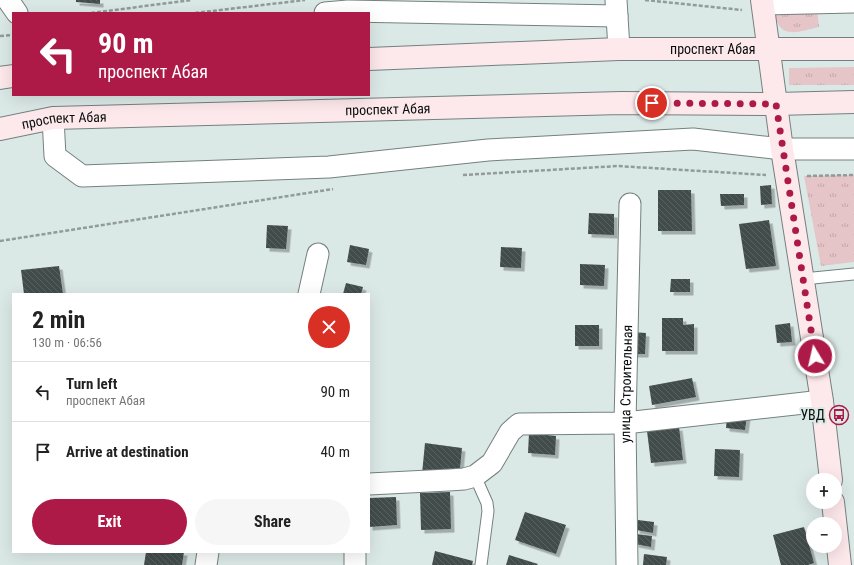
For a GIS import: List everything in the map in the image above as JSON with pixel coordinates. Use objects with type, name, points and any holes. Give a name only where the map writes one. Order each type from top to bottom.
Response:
[{"type":"main road","points":[[763,5],[786,176],[822,401],[830,473]]},
{"type":"main road","name":"проспект Абая","points":[[370,59],[619,49],[854,49]]},
{"type":"main road","points":[[0,78],[12,76]]},
{"type":"main road","name":"проспект Абая","points":[[0,129],[53,118],[621,103],[776,104],[854,102]]},
{"type":"main road","points":[[834,509],[840,565]]},
{"type":"street","points":[[8,0],[16,12]]},
{"type":"street","points":[[763,5],[854,2]]},
{"type":"street","points":[[328,12],[347,5],[616,8],[619,49]]},
{"type":"street","points":[[53,118],[55,156],[82,176],[329,167],[488,150],[693,139],[782,149],[854,149]]},
{"type":"street","name":"улица Строительная","points":[[627,565],[626,422],[630,204]]},
{"type":"street","points":[[309,293],[318,254]]},
{"type":"street","points":[[370,484],[464,479],[475,476],[492,463],[510,432],[519,424],[626,422],[822,401]]},
{"type":"street","points":[[206,565],[208,553]]},
{"type":"street","points":[[355,553],[356,565]]},
{"type":"lane","points":[[803,279],[854,274]]},
{"type":"lane","points":[[475,476],[487,503],[488,511],[481,565]]},
{"type":"path","points":[[99,12],[192,0]]},
{"type":"path","points":[[203,12],[305,0]]},
{"type":"path","points":[[645,0],[763,5]]},
{"type":"path","points":[[0,36],[12,35]]},
{"type":"path","points":[[460,175],[618,166],[786,176],[854,175]]},
{"type":"path","points":[[0,241],[334,189]]},
{"type":"green space","points":[[817,9],[819,27],[796,32],[784,30],[780,26],[775,10]]},
{"type":"green space","points":[[854,67],[854,85],[789,85],[789,68]]},
{"type":"green space","points":[[854,175],[854,262],[821,266],[804,176]]},
{"type":"building","points":[[76,0],[100,0],[100,4],[76,2]]},
{"type":"building","points":[[771,185],[772,204],[761,205],[760,186]]},
{"type":"building","points":[[658,190],[691,190],[692,231],[658,231]]},
{"type":"building","points":[[720,194],[744,194],[744,205],[721,206]]},
{"type":"building","points":[[589,213],[614,214],[614,235],[588,234]]},
{"type":"building","points":[[769,220],[776,266],[746,269],[739,224]]},
{"type":"building","points":[[267,225],[288,226],[286,249],[266,248]]},
{"type":"building","points":[[350,245],[369,249],[366,265],[347,262]]},
{"type":"building","points":[[501,247],[522,248],[521,268],[500,267]]},
{"type":"building","points":[[580,264],[605,265],[604,286],[580,285]]},
{"type":"building","points":[[59,266],[63,293],[24,293],[21,270]]},
{"type":"building","points":[[671,279],[690,279],[690,292],[670,292]]},
{"type":"building","points":[[346,283],[363,287],[361,293],[343,293]]},
{"type":"building","points":[[662,318],[683,318],[683,325],[694,324],[694,351],[662,351]]},
{"type":"building","points":[[790,323],[792,342],[777,343],[775,325]]},
{"type":"building","points":[[575,325],[599,325],[599,346],[575,346]]},
{"type":"building","points":[[632,332],[646,333],[645,354],[631,354]]},
{"type":"building","points":[[692,378],[696,397],[652,405],[649,386]]},
{"type":"building","points":[[727,415],[747,416],[745,430],[726,428]]},
{"type":"building","points":[[679,427],[683,460],[651,463],[647,431]]},
{"type":"building","points":[[529,433],[556,436],[555,455],[528,453]]},
{"type":"building","points":[[425,443],[462,448],[459,478],[422,474]]},
{"type":"building","points":[[715,449],[740,450],[739,477],[714,476]]},
{"type":"building","points":[[450,492],[451,529],[421,530],[420,493]]},
{"type":"building","points":[[396,497],[397,525],[370,527],[370,498]]},
{"type":"building","points":[[525,512],[566,525],[556,554],[515,540]]},
{"type":"building","points":[[638,520],[654,522],[653,533],[636,530]]},
{"type":"building","points":[[804,527],[806,534],[806,553],[811,553],[814,563],[808,565],[781,565],[773,535]]},
{"type":"building","points":[[636,534],[652,536],[651,547],[635,544]]},
{"type":"building","points":[[435,551],[473,561],[472,565],[432,565]]},
{"type":"building","points":[[146,553],[184,553],[182,565],[144,565]]},
{"type":"building","points":[[644,554],[667,557],[666,565],[643,565]]},
{"type":"building","points":[[509,555],[538,564],[506,565]]},
{"type":"place","name":"УВД","points":[[839,415]]},
{"type":"route","points":[[652,103],[776,104],[815,356]]}]
